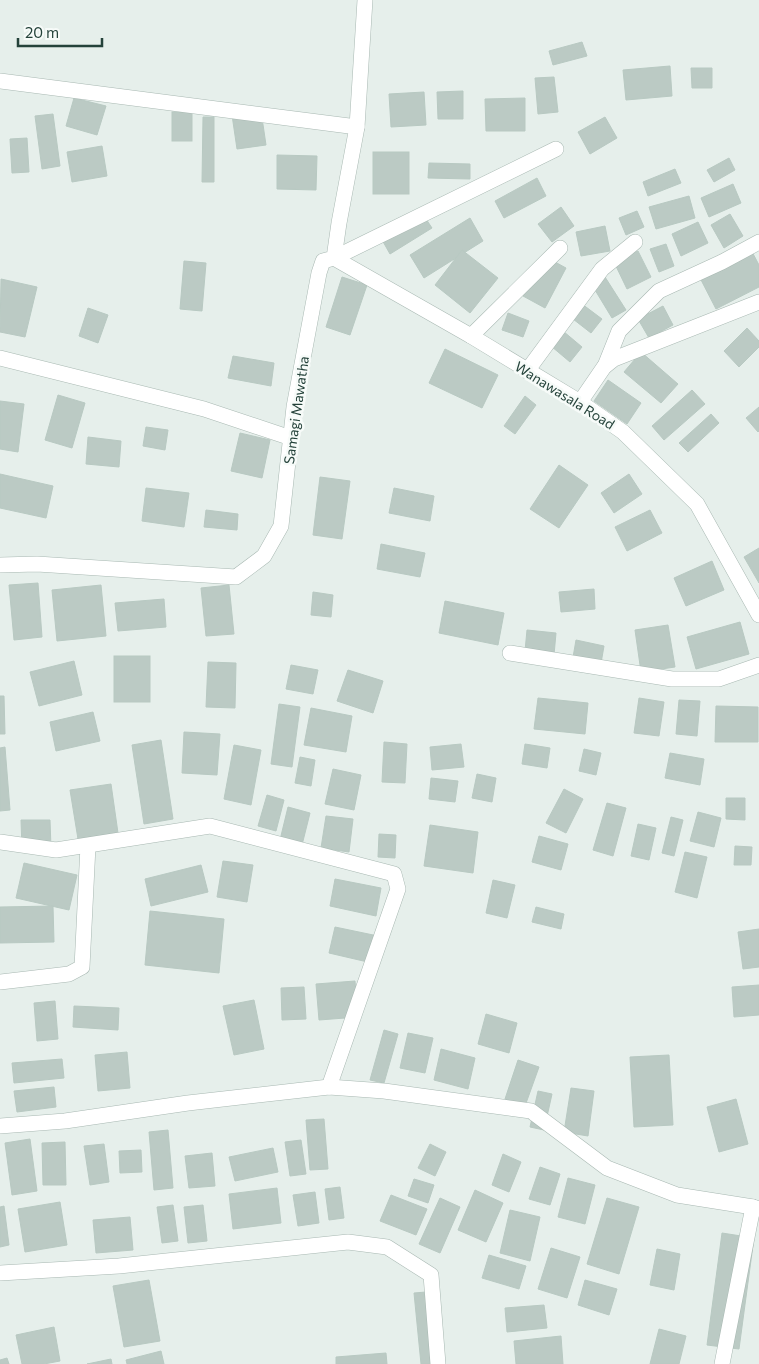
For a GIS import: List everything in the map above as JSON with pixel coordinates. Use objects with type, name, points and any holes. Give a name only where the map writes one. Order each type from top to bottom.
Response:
[{"type":"street","points":[[334,258],[338,223],[356,127],[365,0]]},
{"type":"street","points":[[0,80],[356,127]]},
{"type":"street","points":[[334,258],[556,148]]},
{"type":"street","points":[[528,371],[602,269],[635,242]]},
{"type":"street","points":[[580,402],[604,367],[619,331],[659,291],[722,262],[759,242]]},
{"type":"street","points":[[471,336],[560,248]]},
{"type":"street","name":"Wanawasala Road","points":[[334,258],[471,336],[580,402],[623,432],[696,504],[759,615]]},
{"type":"street","name":"Samagi Mawatha","points":[[0,565],[37,564],[236,577],[264,556],[281,526],[294,407],[319,273],[323,262],[334,258]]},
{"type":"street","points":[[604,367],[614,359],[759,302]]},
{"type":"street","points":[[0,358],[204,409],[291,438]]},
{"type":"street","points":[[510,653],[672,679],[719,679],[759,665]]},
{"type":"street","points":[[0,842],[56,850],[210,826],[394,874],[398,889],[329,1087]]},
{"type":"street","points":[[0,982],[70,974],[82,967],[88,846]]},
{"type":"street","points":[[0,1126],[65,1121],[188,1103],[329,1087],[384,1091],[531,1111],[607,1168],[677,1195],[756,1208],[722,1364]]},
{"type":"street","points":[[0,1273],[119,1266],[348,1242],[387,1246],[431,1275],[438,1364]]},
{"type":"building","points":[[582,42],[587,56],[553,65],[549,51]]},
{"type":"building","points":[[670,66],[672,96],[626,100],[623,70]]},
{"type":"building","points":[[691,68],[712,68],[712,88],[692,88]]},
{"type":"building","points":[[554,77],[558,112],[538,114],[535,78]]},
{"type":"building","points":[[463,91],[463,119],[438,119],[437,92]]},
{"type":"building","points":[[424,92],[426,125],[391,127],[389,94]]},
{"type":"building","points":[[74,98],[106,106],[97,135],[66,126]]},
{"type":"building","points":[[525,98],[525,131],[486,131],[485,99]]},
{"type":"building","points":[[261,111],[266,145],[237,149],[232,115]]},
{"type":"building","points":[[172,112],[192,112],[192,141],[172,141]]},
{"type":"building","points":[[53,114],[60,166],[42,169],[35,116]]},
{"type":"building","points":[[203,117],[214,117],[214,182],[202,182]]},
{"type":"building","points":[[605,117],[617,138],[590,154],[578,132]]},
{"type":"building","points":[[27,138],[29,172],[12,173],[10,139]]},
{"type":"building","points":[[102,146],[107,176],[72,182],[67,152]]},
{"type":"building","points":[[373,152],[409,152],[409,194],[373,194]]},
{"type":"building","points":[[277,155],[317,156],[316,190],[277,189]]},
{"type":"building","points":[[729,158],[735,170],[714,182],[707,170]]},
{"type":"building","points":[[429,163],[470,164],[470,179],[428,178]]},
{"type":"building","points":[[675,169],[681,183],[648,196],[643,182]]},
{"type":"building","points":[[537,178],[546,196],[504,218],[495,201]]},
{"type":"building","points":[[733,184],[741,203],[709,217],[701,198]]},
{"type":"building","points":[[689,196],[695,218],[656,229],[649,207]]},
{"type":"building","points":[[561,207],[574,226],[552,242],[538,224]]},
{"type":"building","points":[[637,211],[644,227],[626,235],[619,218]]},
{"type":"building","points":[[422,213],[432,228],[390,254],[381,238]]},
{"type":"building","points":[[730,214],[743,236],[724,248],[711,225]]},
{"type":"building","points":[[470,218],[483,241],[424,278],[410,255]]},
{"type":"building","points":[[698,222],[708,243],[681,256],[672,234]]},
{"type":"building","points":[[605,226],[610,251],[581,256],[576,232]]},
{"type":"building","points":[[666,244],[674,266],[659,272],[650,249]]},
{"type":"building","points":[[750,248],[759,265],[759,287],[716,309],[698,274]]},
{"type":"building","points":[[462,250],[498,278],[470,313],[435,285]]},
{"type":"building","points":[[638,251],[651,277],[627,289],[614,262]]},
{"type":"building","points":[[544,256],[566,268],[545,308],[523,296]]},
{"type":"building","points":[[184,261],[206,263],[202,311],[180,309]]},
{"type":"building","points":[[342,277],[367,285],[350,335],[326,327]]},
{"type":"building","points":[[605,277],[626,310],[612,318],[592,285]]},
{"type":"building","points":[[1,279],[37,287],[25,337],[0,332]]},
{"type":"building","points":[[574,298],[602,319],[591,333],[564,312]]},
{"type":"building","points":[[663,306],[673,325],[649,338],[638,319]]},
{"type":"building","points":[[88,308],[108,315],[98,343],[79,336]]},
{"type":"building","points":[[508,313],[529,321],[523,337],[502,330]]},
{"type":"building","points":[[557,326],[582,347],[570,362],[545,341]]},
{"type":"building","points":[[747,328],[759,341],[759,347],[739,367],[724,351]]},
{"type":"building","points":[[445,349],[498,375],[482,408],[429,383]]},
{"type":"building","points":[[641,352],[678,384],[661,403],[624,372]]},
{"type":"building","points":[[233,356],[274,363],[271,386],[228,378]]},
{"type":"building","points":[[608,380],[641,403],[627,424],[594,401]]},
{"type":"building","points":[[692,390],[705,404],[664,440],[652,426]]},
{"type":"building","points":[[58,395],[85,403],[72,448],[45,440]]},
{"type":"building","points":[[525,396],[536,405],[515,434],[504,426]]},
{"type":"building","points":[[0,401],[24,404],[18,452],[0,449]]},
{"type":"building","points":[[759,407],[759,431],[758,432],[746,418]]},
{"type":"building","points":[[711,414],[719,423],[688,452],[679,443]]},
{"type":"building","points":[[146,427],[168,430],[165,450],[143,446]]},
{"type":"building","points":[[240,433],[270,440],[262,478],[231,471]]},
{"type":"building","points":[[88,437],[121,441],[119,467],[86,464]]},
{"type":"building","points":[[559,465],[588,485],[559,528],[530,509]]},
{"type":"building","points":[[0,474],[53,486],[46,518],[0,508]]},
{"type":"building","points":[[629,474],[642,494],[614,513],[601,493]]},
{"type":"building","points":[[320,477],[350,481],[342,539],[313,535]]},
{"type":"building","points":[[146,488],[189,493],[184,527],[142,521]]},
{"type":"building","points":[[394,488],[434,496],[430,521],[389,513]]},
{"type":"building","points":[[206,510],[238,514],[237,530],[204,527]]},
{"type":"building","points":[[650,510],[662,533],[627,551],[615,527]]},
{"type":"building","points":[[381,544],[425,553],[420,577],[377,569]]},
{"type":"building","points":[[759,548],[759,583],[744,557]]},
{"type":"building","points":[[712,561],[724,590],[686,606],[674,578]]},
{"type":"building","points":[[38,583],[42,637],[14,640],[9,585]]},
{"type":"building","points":[[101,585],[106,636],[57,641],[52,590]]},
{"type":"building","points":[[229,585],[234,634],[206,636],[201,588]]},
{"type":"building","points":[[594,589],[595,609],[561,612],[559,592]]},
{"type":"building","points":[[313,592],[333,595],[331,617],[311,615]]},
{"type":"building","points":[[164,599],[166,627],[118,631],[115,603]]},
{"type":"building","points":[[445,601],[504,613],[498,645],[439,633]]},
{"type":"building","points":[[740,622],[749,654],[696,669],[687,637]]},
{"type":"building","points":[[668,625],[675,667],[641,672],[635,630]]},
{"type":"building","points":[[527,630],[556,633],[554,655],[525,651]]},
{"type":"building","points":[[576,640],[604,646],[600,669],[572,663]]},
{"type":"building","points":[[114,656],[150,656],[150,702],[114,702]]},
{"type":"building","points":[[74,661],[82,695],[39,706],[30,672]]},
{"type":"building","points":[[208,662],[236,663],[235,708],[206,707]]},
{"type":"building","points":[[291,665],[318,670],[313,694],[286,689]]},
{"type":"building","points":[[348,670],[383,681],[373,713],[337,701]]},
{"type":"building","points":[[0,696],[4,696],[5,734],[0,734]]},
{"type":"building","points":[[538,698],[588,703],[585,734],[534,729]]},
{"type":"building","points":[[639,698],[664,702],[659,736],[634,733]]},
{"type":"building","points":[[679,700],[700,701],[697,736],[676,734]]},
{"type":"building","points":[[279,704],[300,707],[292,767],[271,764]]},
{"type":"building","points":[[716,706],[758,707],[758,742],[715,742]]},
{"type":"building","points":[[311,708],[352,716],[346,752],[304,745]]},
{"type":"building","points":[[93,712],[100,741],[56,751],[50,722]]},
{"type":"building","points":[[184,732],[220,734],[217,775],[182,773]]},
{"type":"building","points":[[161,740],[173,819],[144,824],[132,745]]},
{"type":"building","points":[[384,742],[407,744],[405,783],[382,782]]},
{"type":"building","points":[[461,744],[464,767],[432,770],[430,747]]},
{"type":"building","points":[[525,744],[550,748],[547,768],[522,764]]},
{"type":"building","points":[[234,745],[261,750],[251,805],[224,799]]},
{"type":"building","points":[[5,747],[10,810],[0,811],[0,748]]},
{"type":"building","points":[[584,749],[601,753],[596,775],[579,771]]},
{"type":"building","points":[[670,753],[704,759],[700,785],[665,778]]},
{"type":"building","points":[[300,757],[315,760],[311,786],[295,783]]},
{"type":"building","points":[[333,769],[361,775],[354,810],[325,804]]},
{"type":"building","points":[[477,774],[496,778],[492,802],[472,798]]},
{"type":"building","points":[[431,778],[458,781],[455,802],[429,799]]},
{"type":"building","points":[[111,784],[118,833],[78,839],[70,790]]},
{"type":"building","points":[[564,789],[583,799],[566,833],[546,823]]},
{"type":"building","points":[[267,795],[284,800],[276,831],[258,826]]},
{"type":"building","points":[[726,798],[745,798],[745,820],[726,819]]},
{"type":"building","points":[[607,803],[626,808],[613,856],[593,850]]},
{"type":"building","points":[[288,807],[310,813],[302,845],[280,840]]},
{"type":"building","points":[[698,812],[721,818],[714,847],[690,841]]},
{"type":"building","points":[[326,816],[353,819],[349,852],[321,848]]},
{"type":"building","points":[[671,817],[683,820],[674,856],[662,853]]},
{"type":"building","points":[[21,820],[50,820],[51,848],[22,849]]},
{"type":"building","points":[[638,824],[656,828],[649,860],[631,856]]},
{"type":"building","points":[[430,825],[478,832],[473,873],[424,866]]},
{"type":"building","points":[[379,834],[396,835],[395,858],[378,857]]},
{"type":"building","points":[[539,836],[568,844],[561,870],[532,862]]},
{"type":"building","points":[[735,846],[752,847],[751,865],[734,865]]},
{"type":"building","points":[[685,852],[707,857],[697,898],[675,892]]},
{"type":"building","points":[[223,861],[253,865],[247,902],[217,897]]},
{"type":"building","points":[[24,863],[77,875],[69,910],[16,898]]},
{"type":"building","points":[[201,865],[208,892],[151,906],[145,879]]},
{"type":"building","points":[[335,879],[381,888],[376,916],[330,906]]},
{"type":"building","points":[[493,880],[515,885],[507,918],[486,913]]},
{"type":"building","points":[[53,906],[54,942],[0,943],[0,907]]},
{"type":"building","points":[[536,907],[564,914],[561,929],[532,922]]},
{"type":"building","points":[[150,911],[224,919],[219,973],[145,965]]},
{"type":"building","points":[[335,927],[378,936],[372,963],[329,953]]},
{"type":"building","points":[[759,929],[759,967],[743,969],[738,932]]},
{"type":"building","points":[[355,981],[358,1017],[319,1020],[316,984]]},
{"type":"building","points":[[759,985],[759,1015],[734,1017],[732,987]]},
{"type":"building","points":[[304,987],[306,1019],[282,1020],[281,988]]},
{"type":"building","points":[[254,1000],[264,1049],[234,1055],[223,1006]]},
{"type":"building","points":[[55,1001],[58,1039],[37,1041],[34,1003]]},
{"type":"building","points":[[74,1006],[119,1008],[118,1030],[73,1027]]},
{"type":"building","points":[[486,1014],[517,1023],[509,1053],[478,1044]]},
{"type":"building","points":[[384,1030],[398,1034],[384,1083],[370,1080]]},
{"type":"building","points":[[408,1033],[433,1038],[425,1073],[400,1068]]},
{"type":"building","points":[[441,1049],[475,1058],[468,1089],[434,1080]]},
{"type":"building","points":[[127,1052],[130,1088],[98,1091],[95,1055]]},
{"type":"building","points":[[669,1055],[673,1125],[634,1127],[630,1057]]},
{"type":"building","points":[[62,1059],[64,1078],[14,1083],[12,1063]]},
{"type":"building","points":[[518,1060],[539,1067],[525,1106],[505,1099]]},
{"type":"building","points":[[54,1087],[56,1107],[17,1112],[14,1091]]},
{"type":"building","points":[[571,1088],[594,1091],[588,1136],[564,1132]]},
{"type":"building","points":[[538,1091],[552,1094],[544,1130],[530,1127]]},
{"type":"building","points":[[736,1099],[748,1144],[719,1152],[707,1107]]},
{"type":"building","points":[[324,1119],[328,1169],[310,1170],[306,1120]]},
{"type":"building","points":[[168,1130],[173,1188],[154,1190],[149,1132]]},
{"type":"building","points":[[30,1139],[37,1191],[12,1195],[5,1143]]},
{"type":"building","points":[[301,1140],[306,1174],[290,1176],[285,1142]]},
{"type":"building","points":[[65,1142],[66,1185],[43,1185],[42,1143]]},
{"type":"building","points":[[104,1144],[109,1182],[90,1185],[84,1146]]},
{"type":"building","points":[[430,1144],[446,1152],[435,1176],[418,1168]]},
{"type":"building","points":[[273,1148],[278,1172],[235,1181],[229,1157]]},
{"type":"building","points":[[141,1150],[142,1172],[120,1173],[119,1151]]},
{"type":"building","points":[[212,1153],[215,1186],[189,1188],[185,1156]]},
{"type":"building","points":[[503,1154],[521,1162],[509,1192],[492,1185]]},
{"type":"building","points":[[540,1167],[560,1174],[550,1205],[529,1199]]},
{"type":"building","points":[[568,1178],[595,1185],[585,1224],[558,1217]]},
{"type":"building","points":[[414,1179],[434,1185],[428,1203],[408,1196]]},
{"type":"building","points":[[340,1187],[344,1218],[329,1220],[325,1189]]},
{"type":"building","points":[[277,1188],[281,1223],[233,1229],[229,1194]]},
{"type":"building","points":[[475,1190],[503,1203],[486,1242],[458,1230]]},
{"type":"building","points":[[315,1192],[319,1223],[298,1226],[293,1195]]},
{"type":"building","points":[[391,1195],[427,1209],[416,1235],[380,1221]]},
{"type":"building","points":[[440,1198],[460,1207],[440,1253],[419,1244]]},
{"type":"building","points":[[607,1198],[639,1207],[619,1274],[587,1264]]},
{"type":"building","points":[[60,1202],[67,1245],[25,1252],[18,1209]]},
{"type":"building","points":[[173,1205],[178,1241],[162,1243],[157,1207]]},
{"type":"building","points":[[203,1205],[207,1241],[188,1243],[184,1207]]},
{"type":"building","points":[[4,1206],[9,1245],[0,1247],[0,1207]]},
{"type":"building","points":[[510,1210],[540,1217],[530,1261],[500,1253]]},
{"type":"building","points":[[130,1217],[133,1250],[96,1253],[93,1220]]},
{"type":"building","points":[[722,1233],[754,1238],[739,1349],[707,1345]]},
{"type":"building","points":[[551,1248],[580,1257],[567,1298],[538,1289]]},
{"type":"building","points":[[657,1249],[680,1254],[674,1290],[650,1285]]},
{"type":"building","points":[[489,1255],[526,1266],[519,1289],[482,1278]]},
{"type":"building","points":[[149,1280],[160,1341],[124,1347],[113,1286]]},
{"type":"building","points":[[585,1280],[617,1289],[609,1315],[578,1305]]},
{"type":"building","points":[[438,1291],[445,1364],[421,1364],[414,1293]]},
{"type":"building","points":[[544,1305],[547,1328],[507,1332],[505,1308]]},
{"type":"building","points":[[54,1327],[60,1361],[44,1364],[22,1364],[16,1335]]},
{"type":"building","points":[[659,1329],[686,1336],[679,1364],[650,1364]]},
{"type":"building","points":[[561,1336],[563,1364],[516,1364],[514,1341]]},
{"type":"building","points":[[161,1351],[164,1364],[127,1364],[126,1360]]},
{"type":"building","points":[[386,1353],[387,1364],[336,1364],[336,1357]]},
{"type":"building","points":[[7,1358],[9,1364],[0,1364],[0,1360]]},
{"type":"building","points":[[111,1359],[112,1364],[87,1364]]}]
